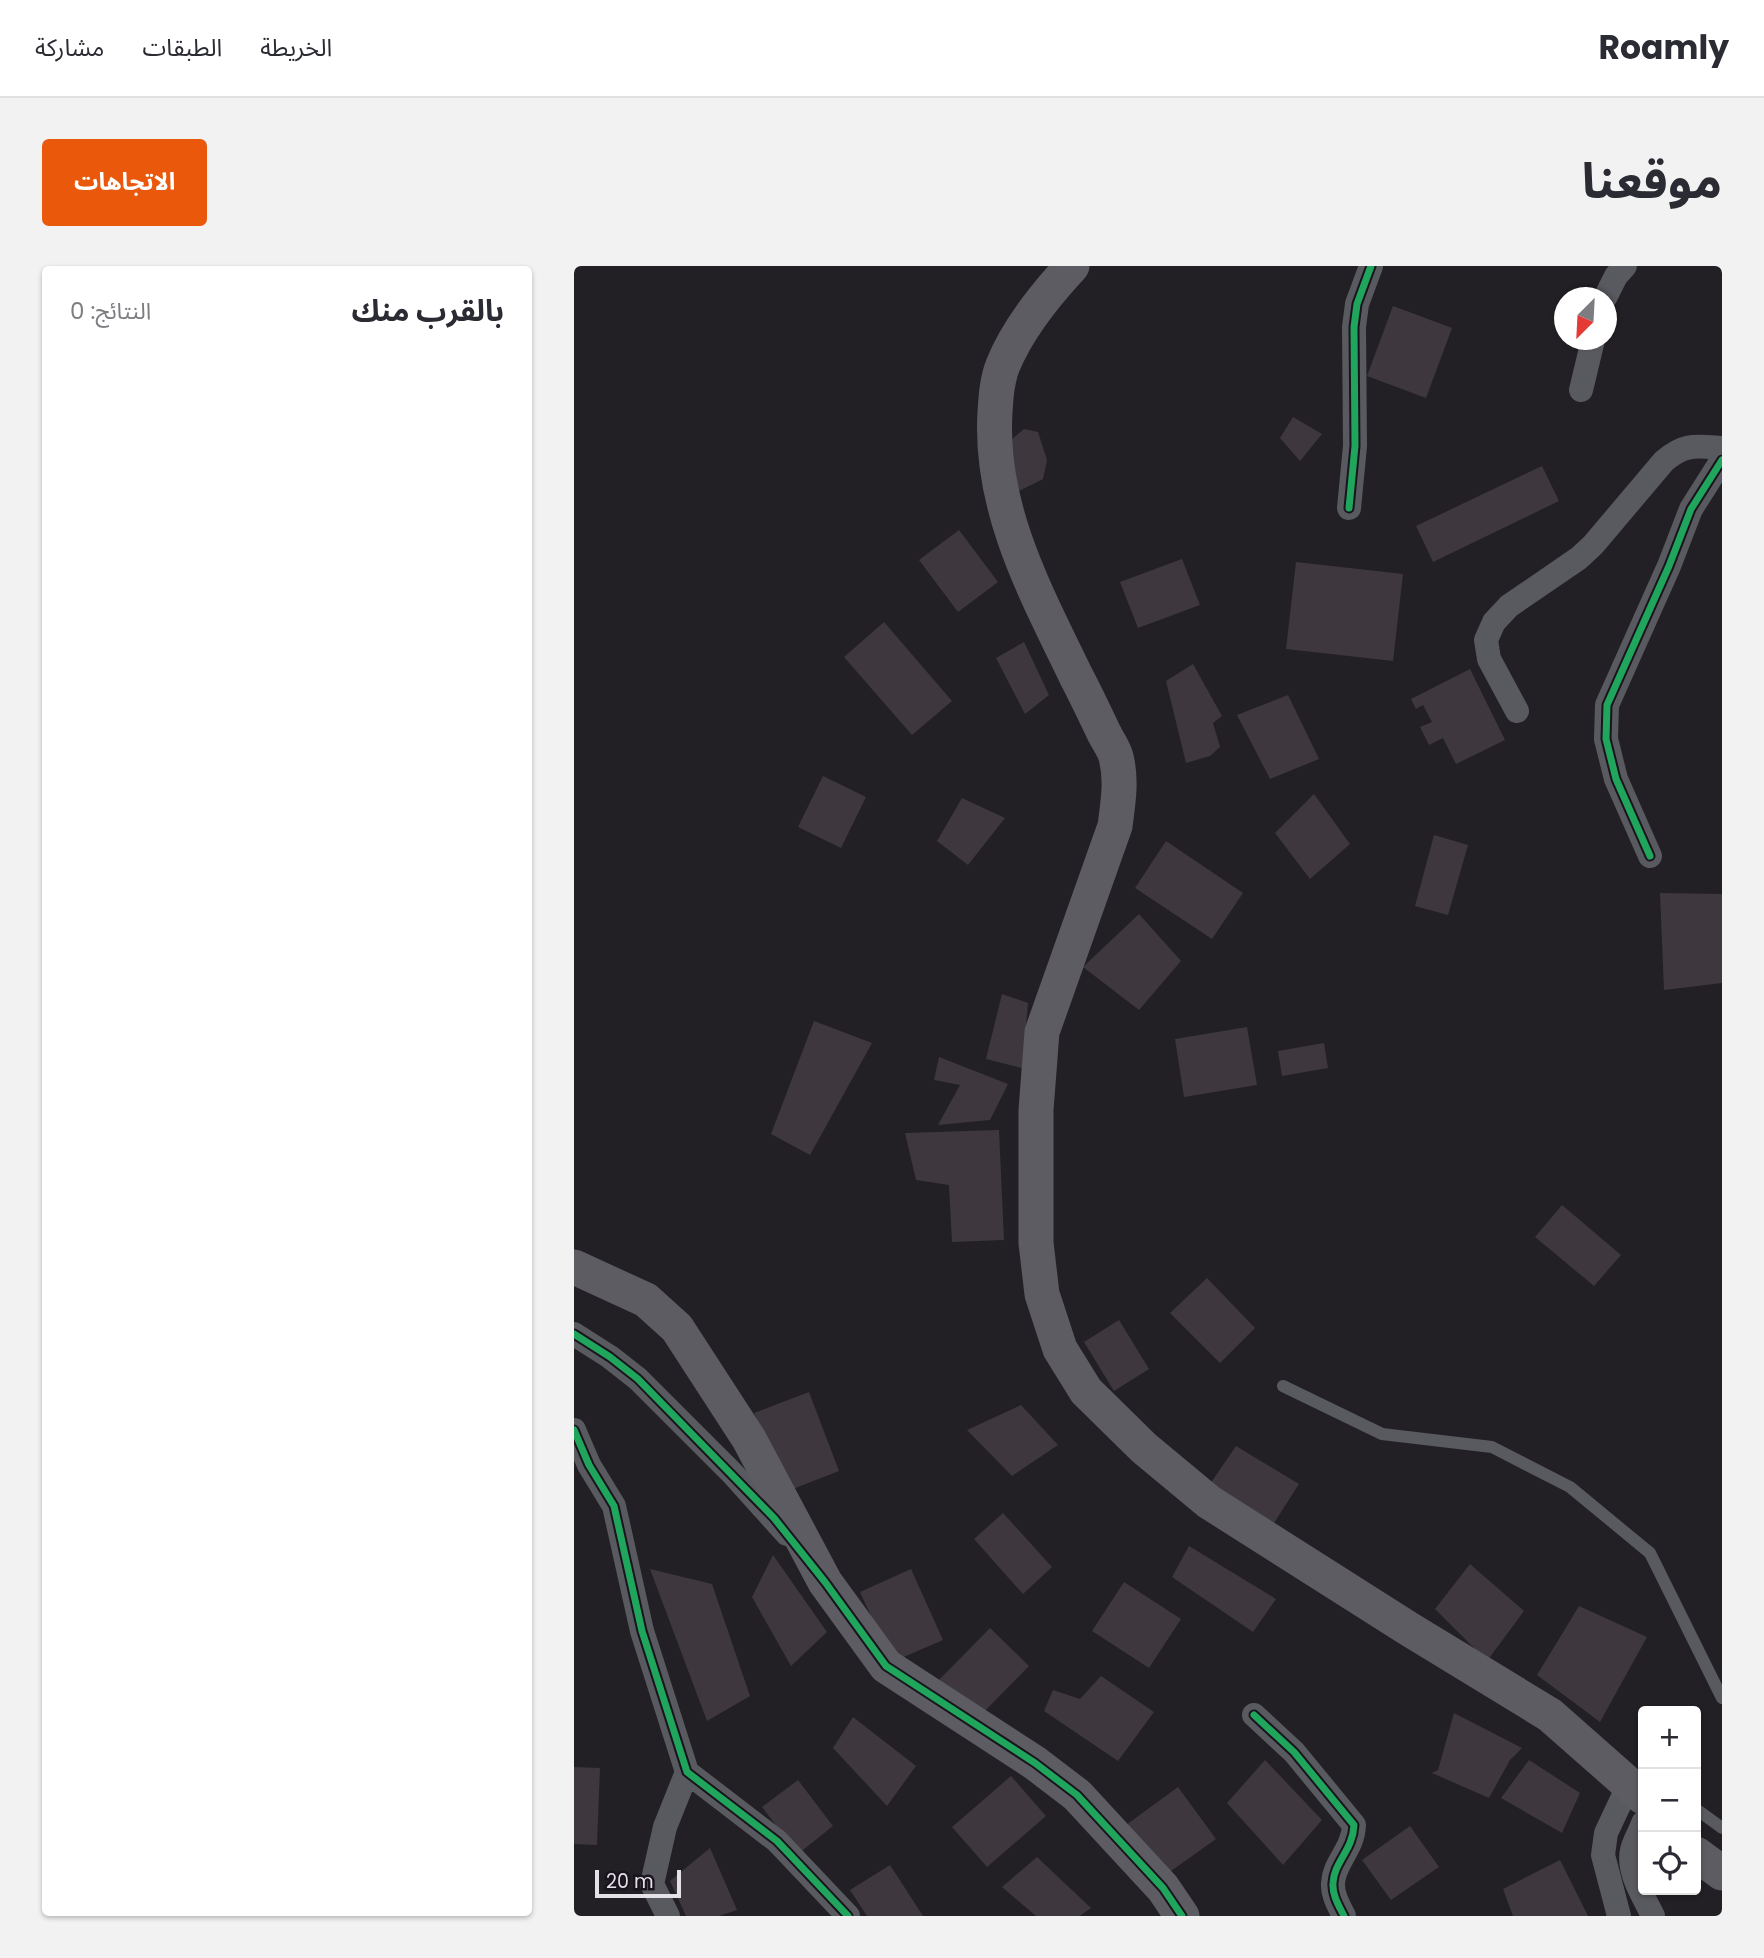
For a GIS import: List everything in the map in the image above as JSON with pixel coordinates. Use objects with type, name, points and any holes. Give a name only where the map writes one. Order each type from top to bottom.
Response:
[{"type":"main road","points":[[1072,266],[1048,292],[1010,349],[996,392],[994,424],[994,455],[1002,499],[1018,548],[1042,609],[1116,757],[1120,790],[1115,825],[1042,1032],[1036,1110],[1036,1243],[1042,1294],[1060,1349],[1086,1391],[1144,1448],[1209,1502],[1550,1715],[1636,1791]]},
{"type":"main road","points":[[574,1267],[646,1300],[677,1328],[749,1439],[825,1582],[886,1666],[1035,1763],[1077,1795],[1163,1888],[1182,1916]]},
{"type":"main road","points":[[1701,1858],[1722,1873]]},
{"type":"street","points":[[1349,508],[1355,446],[1354,327],[1357,304],[1371,266]]},
{"type":"street","points":[[1610,287],[1625,266]]},
{"type":"street","points":[[1581,390],[1591,350]]},
{"type":"street","points":[[1517,711],[1489,659],[1486,640],[1494,622],[1509,606],[1579,558],[1593,545],[1664,461],[1677,450],[1694,446],[1722,448]]},
{"type":"street","points":[[1650,856],[1616,779],[1606,739],[1607,705],[1669,566],[1691,509],[1722,460]]},
{"type":"street","points":[[574,1334],[638,1379],[774,1518],[825,1582]]},
{"type":"street","points":[[574,1430],[581,1458],[614,1506],[642,1631],[687,1772],[777,1841],[848,1916]]},
{"type":"street","points":[[1254,1715],[1294,1752],[1354,1825],[1353,1839],[1335,1873],[1332,1885],[1344,1916]]},
{"type":"street","points":[[668,1916],[652,1884],[665,1828],[687,1772]]},
{"type":"street","points":[[1619,1916],[1603,1855],[1606,1833],[1636,1791]]},
{"type":"street","points":[[1639,1832],[1632,1848],[1631,1860],[1639,1888],[1653,1916]]},
{"type":"lane","points":[[1283,1386],[1382,1434],[1492,1447],[1570,1487],[1650,1553],[1722,1698]]},
{"type":"lane","points":[[1701,1813],[1722,1828]]},
{"type":"building","points":[[1393,306],[1452,328],[1426,398],[1367,376]]},
{"type":"building","points":[[1293,417],[1322,434],[1300,461],[1280,438]]},
{"type":"building","points":[[1024,429],[1038,432],[1047,460],[1043,479],[1017,492],[1011,440]]},
{"type":"building","points":[[1542,466],[1559,501],[1433,562],[1416,526]]},
{"type":"building","points":[[959,530],[998,582],[958,612],[919,560]]},
{"type":"building","points":[[1182,559],[1200,605],[1138,628],[1120,582]]},
{"type":"building","points":[[1296,562],[1403,574],[1393,661],[1286,649]]},
{"type":"building","points":[[884,622],[952,701],[912,735],[844,657]]},
{"type":"building","points":[[1024,642],[1049,695],[1025,714],[996,658]]},
{"type":"building","points":[[1193,664],[1222,716],[1213,723],[1220,747],[1210,756],[1186,763],[1166,681]]},
{"type":"building","points":[[1470,669],[1505,740],[1456,764],[1443,738],[1429,745],[1420,727],[1432,722],[1423,705],[1416,709],[1411,699]]},
{"type":"building","points":[[1288,695],[1319,759],[1270,779],[1237,715]]},
{"type":"building","points":[[823,776],[866,797],[841,848],[798,827]]},
{"type":"building","points":[[1314,794],[1350,844],[1310,879],[1275,833]]},
{"type":"building","points":[[962,798],[1005,818],[968,865],[937,841]]},
{"type":"building","points":[[1434,835],[1468,845],[1448,915],[1415,906]]},
{"type":"building","points":[[1166,841],[1243,893],[1212,939],[1135,888]]},
{"type":"building","points":[[1660,893],[1722,894],[1722,983],[1664,990]]},
{"type":"building","points":[[1139,914],[1181,961],[1139,1010],[1083,967]]},
{"type":"building","points":[[1002,994],[1028,1003],[1022,1068],[986,1059]]},
{"type":"building","points":[[814,1021],[872,1043],[810,1155],[771,1134]]},
{"type":"building","points":[[1247,1027],[1257,1085],[1184,1097],[1175,1039]]},
{"type":"building","points":[[1324,1043],[1328,1068],[1282,1076],[1278,1051]]},
{"type":"building","points":[[939,1057],[1008,1084],[990,1120],[938,1125],[960,1085],[934,1080]]},
{"type":"building","points":[[999,1130],[1004,1240],[952,1242],[949,1185],[916,1180],[905,1133]]},
{"type":"building","points":[[1562,1205],[1621,1255],[1594,1286],[1535,1237]]},
{"type":"building","points":[[1207,1278],[1255,1328],[1220,1363],[1170,1313]]},
{"type":"building","points":[[1119,1320],[1149,1369],[1114,1391],[1084,1342]]},
{"type":"building","points":[[809,1392],[839,1471],[785,1492],[754,1413]]},
{"type":"building","points":[[1021,1405],[1058,1445],[1012,1476],[967,1430]]},
{"type":"building","points":[[1236,1446],[1299,1484],[1274,1523],[1208,1487]]},
{"type":"building","points":[[1003,1513],[1052,1567],[1023,1594],[974,1539]]},
{"type":"building","points":[[1189,1546],[1276,1599],[1253,1632],[1172,1577]]},
{"type":"building","points":[[773,1555],[827,1632],[791,1666],[752,1597]]},
{"type":"building","points":[[1470,1564],[1524,1611],[1487,1661],[1435,1609]]},
{"type":"building","points":[[650,1569],[712,1584],[750,1696],[707,1721]]},
{"type":"building","points":[[911,1569],[943,1640],[892,1662],[860,1592]]},
{"type":"building","points":[[1124,1582],[1181,1619],[1149,1668],[1092,1631]]},
{"type":"building","points":[[1579,1606],[1647,1637],[1600,1722],[1537,1675]]},
{"type":"building","points":[[990,1628],[1029,1666],[978,1718],[939,1680]]},
{"type":"building","points":[[1101,1676],[1154,1712],[1118,1761],[1044,1711],[1053,1690],[1080,1699]]},
{"type":"building","points":[[1454,1713],[1522,1748],[1510,1760],[1489,1798],[1432,1773],[1438,1770]]},
{"type":"building","points":[[853,1717],[916,1766],[887,1806],[833,1748]]},
{"type":"building","points":[[1265,1760],[1322,1820],[1283,1865],[1227,1803]]},
{"type":"building","points":[[1529,1760],[1580,1793],[1562,1833],[1501,1798]]},
{"type":"building","points":[[574,1767],[600,1768],[597,1845],[574,1844]]},
{"type":"building","points":[[1011,1776],[1046,1816],[987,1867],[952,1827]]},
{"type":"building","points":[[798,1780],[833,1826],[798,1854],[762,1807]]},
{"type":"building","points":[[1178,1787],[1216,1839],[1164,1876],[1126,1825]]},
{"type":"building","points":[[1410,1826],[1439,1867],[1391,1900],[1362,1860]]},
{"type":"building","points":[[710,1848],[737,1910],[719,1916],[686,1916],[670,1881]]},
{"type":"building","points":[[1037,1857],[1091,1908],[1080,1916],[1036,1916],[1002,1887]]},
{"type":"building","points":[[1560,1860],[1588,1916],[1513,1916],[1503,1889]]},
{"type":"building","points":[[890,1865],[923,1916],[867,1916],[850,1890]]},
{"type":"cycle path","points":[[1349,508],[1355,446],[1354,327],[1357,304],[1371,266]]},
{"type":"cycle path","points":[[1650,856],[1616,779],[1606,739],[1607,705],[1669,566],[1691,509],[1722,460]]},
{"type":"cycle path","points":[[574,1334],[638,1379],[774,1518],[886,1666],[1035,1763],[1077,1795],[1163,1888],[1182,1916]]},
{"type":"cycle path","points":[[574,1430],[589,1465],[614,1506],[642,1631],[687,1772],[777,1841],[848,1916]]},
{"type":"cycle path","points":[[1254,1715],[1294,1752],[1354,1825],[1353,1834],[1333,1883],[1335,1896],[1344,1916]]}]
